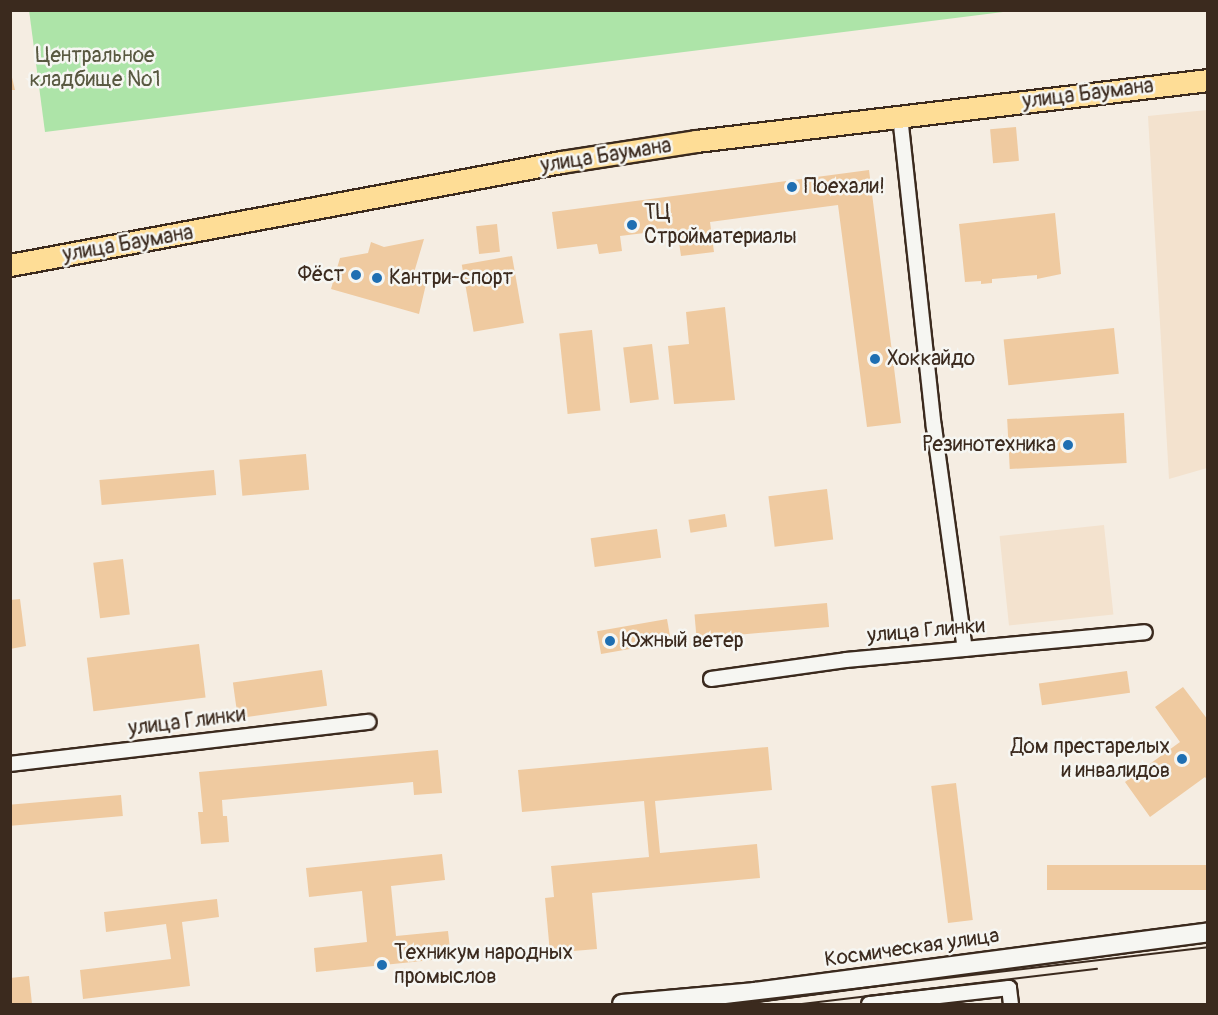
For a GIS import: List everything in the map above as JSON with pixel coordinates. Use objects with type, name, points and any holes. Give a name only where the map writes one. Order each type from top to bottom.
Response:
[{"type":"main road","name":"улица Баумана","points":[[10,265],[561,162],[696,141],[1208,80]]},
{"type":"main road","name":"Космическая улица","points":[[622,1005],[755,992],[1208,932]]},
{"type":"street","points":[[900,116],[934,427],[965,649]]},
{"type":"street","name":"улица Глинки","points":[[711,679],[846,660],[1145,632]]},
{"type":"street","name":"улица Глинки","points":[[10,764],[369,722]]},
{"type":"street","points":[[869,1005],[1009,988],[1011,1005]]},
{"type":"shaded area","points":[[1207,110],[1207,468],[1169,479],[1148,116]]},
{"type":"shaded area","points":[[1104,525],[1113,615],[1009,625],[1000,536]]},
{"type":"green space","name":"Центральное кладбище №1","points":[[29,10],[1011,10],[1011,11],[45,132]]},
{"type":"building","points":[[10,69],[15,90],[10,90]]},
{"type":"building","points":[[1016,127],[1019,161],[993,163],[990,129]]},
{"type":"building","points":[[869,170],[901,423],[867,427],[838,205],[710,222],[714,252],[681,256],[677,229],[620,236],[622,251],[599,254],[597,244],[557,249],[552,212]]},
{"type":"building","points":[[1055,213],[1061,274],[1037,279],[1037,275],[992,279],[992,283],[981,284],[981,281],[965,282],[959,224]]},
{"type":"building","points":[[497,224],[500,252],[479,254],[476,226]]},
{"type":"building","name":"Кантри-спорт","points":[[424,239],[413,276],[427,280],[419,314],[331,289],[340,258],[368,253],[371,242],[384,247]]},
{"type":"building","points":[[512,256],[524,323],[474,332],[462,265]]},
{"type":"building","points":[[725,307],[735,400],[674,404],[668,346],[689,344],[686,312]]},
{"type":"building","points":[[1114,328],[1119,374],[1008,385],[1004,340]]},
{"type":"building","points":[[592,330],[600,411],[568,414],[559,333]]},
{"type":"building","points":[[652,344],[659,400],[630,403],[623,348]]},
{"type":"building","name":"Резинотехника","points":[[1124,413],[1127,463],[1010,469],[1007,419]]},
{"type":"building","points":[[306,454],[309,490],[242,496],[239,460]]},
{"type":"building","points":[[214,470],[216,495],[102,505],[99,480]]},
{"type":"building","points":[[827,489],[833,540],[775,547],[768,496]]},
{"type":"building","points":[[725,514],[727,527],[690,533],[688,520]]},
{"type":"building","points":[[657,529],[661,558],[595,567],[591,538]]},
{"type":"building","points":[[123,559],[130,615],[100,618],[93,563]]},
{"type":"building","points":[[20,599],[26,646],[10,649],[10,600]]},
{"type":"building","points":[[827,603],[829,627],[697,639],[695,615]]},
{"type":"building","points":[[667,619],[671,642],[601,654],[597,631]]},
{"type":"building","points":[[199,644],[206,698],[93,711],[87,658]]},
{"type":"building","points":[[322,670],[327,706],[238,718],[233,683]]},
{"type":"building","points":[[1127,671],[1130,693],[1042,705],[1039,683]]},
{"type":"building","name":"Дом престарелых и инвалидов","points":[[1183,687],[1208,720],[1208,781],[1205,777],[1150,817],[1125,782],[1180,742],[1155,707]]},
{"type":"building","points":[[768,747],[772,790],[655,801],[660,853],[757,844],[760,878],[592,893],[597,949],[550,953],[545,898],[554,897],[551,866],[649,857],[644,801],[522,812],[518,770]]},
{"type":"building","points":[[438,750],[442,793],[414,795],[413,782],[222,800],[223,816],[227,816],[229,842],[201,844],[198,812],[203,812],[199,772]]},
{"type":"building","points":[[956,783],[973,920],[948,923],[931,786]]},
{"type":"building","points":[[121,795],[123,816],[11,826],[10,805]]},
{"type":"building","points":[[442,854],[445,880],[391,886],[396,936],[448,931],[451,958],[316,972],[314,948],[367,942],[362,891],[309,897],[306,868]]},
{"type":"building","points":[[1047,865],[1208,865],[1208,890],[1047,890]]},
{"type":"building","points":[[217,899],[219,917],[182,922],[190,986],[83,999],[80,970],[171,959],[166,924],[106,932],[104,912]]},
{"type":"building","points":[[29,976],[32,1004],[10,1004],[10,978]]},
{"type":"tram line","points":[[726,1004],[1208,947]]},
{"type":"tram line","points":[[802,1004],[1097,969]]},
{"type":"place","name":"Поехали!","points":[[792,187]]},
{"type":"place","name":"ТЦ Стройматериалы","points":[[632,225]]},
{"type":"place","name":"Фёст","points":[[356,275]]},
{"type":"place","name":"Кантри-спорт","points":[[377,278]]},
{"type":"place","name":"Хоккайдо","points":[[875,359]]},
{"type":"place","name":"Резинотехника","points":[[1068,445]]},
{"type":"place","name":"Южный ветер","points":[[610,641]]},
{"type":"place","name":"Дом престарелых и инвалидов","points":[[1182,759]]},
{"type":"place","name":"Техникум народных промыслов","points":[[382,965]]}]
